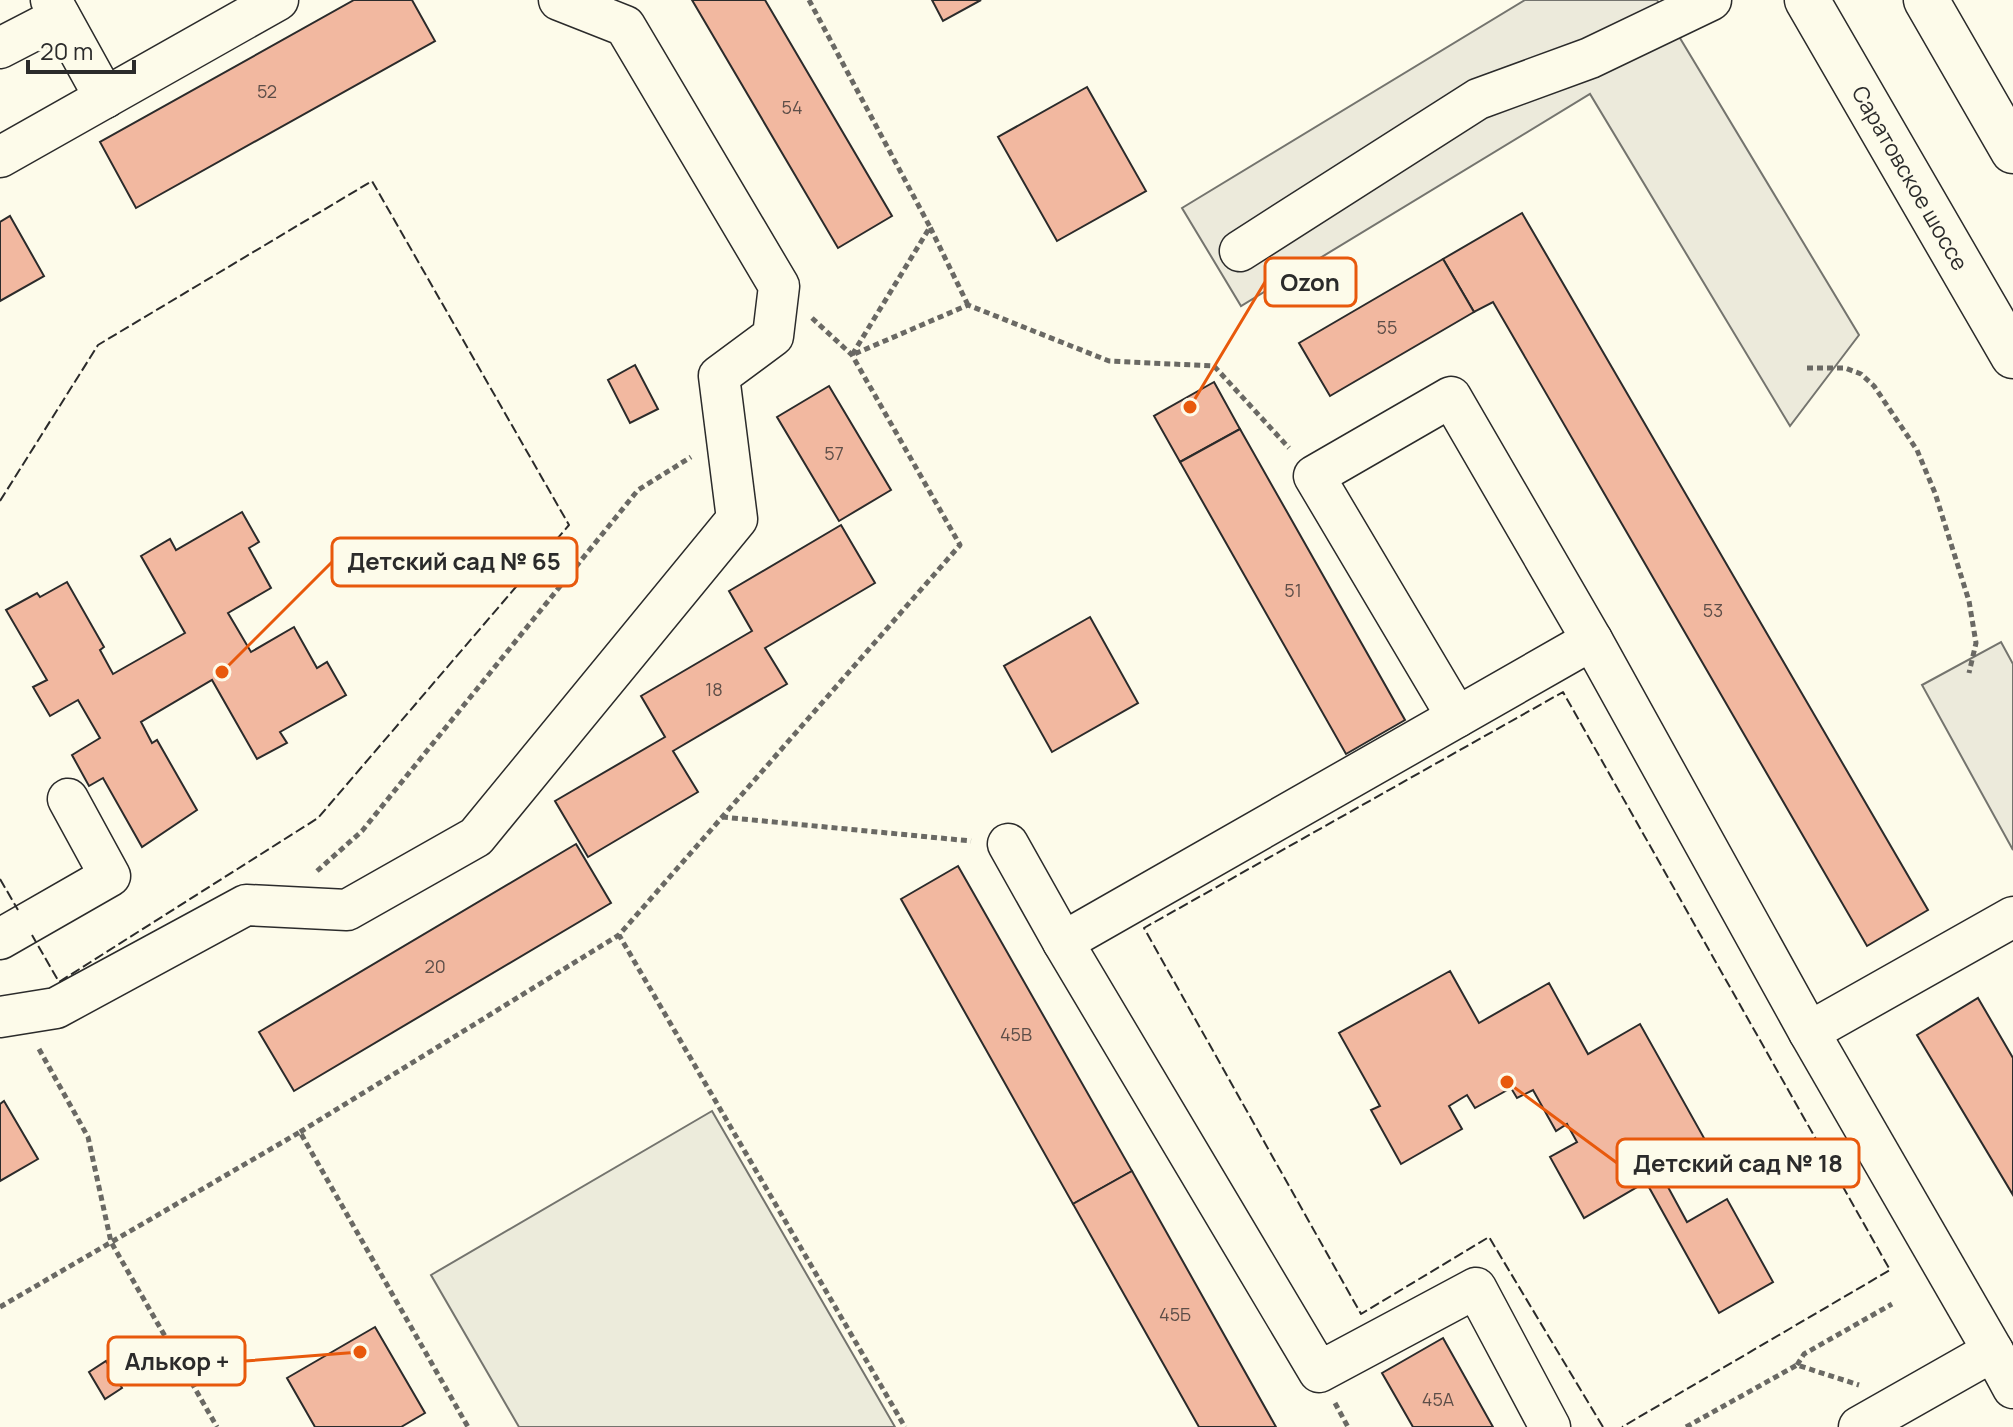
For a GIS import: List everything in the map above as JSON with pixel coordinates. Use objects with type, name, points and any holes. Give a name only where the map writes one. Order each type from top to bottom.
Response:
[{"type":"main road","name":"Саратовское шоссе","points":[[1807,0],[2013,356]]},
{"type":"main road","points":[[1926,0],[2013,151]]},
{"type":"lane","points":[[0,157],[278,0]]},
{"type":"lane","points":[[10,1015],[56,1008],[246,905],[347,910],[476,837],[737,519],[719,376],[773,336],[779,286],[625,26],[559,0]]},
{"type":"lane","points":[[1240,251],[1478,99],[1590,58],[1711,0]]},
{"type":"lane","points":[[0,48],[56,8],[105,98]]},
{"type":"lane","points":[[1457,717],[1314,476],[1451,397],[1592,640],[1809,1032],[2013,1388]]},
{"type":"lane","points":[[1063,942],[1592,640]]},
{"type":"lane","points":[[0,939],[110,876],[68,799]]},
{"type":"lane","points":[[1008,844],[1319,1372],[1476,1288],[1550,1427]]},
{"type":"lane","points":[[1809,1032],[2013,917]]},
{"type":"lane","points":[[1859,1427],[1993,1351]]},
{"type":"path","points":[[809,0],[968,305],[1109,361],[1214,366],[1314,476]]},
{"type":"path","points":[[852,355],[930,227]]},
{"type":"path","points":[[852,355],[968,305]]},
{"type":"path","points":[[0,1307],[300,1132],[619,935],[960,545],[852,355]]},
{"type":"path","points":[[1807,368],[1845,368],[1861,374],[1874,386],[1917,450],[1935,493],[1969,601],[1976,643],[1969,673]]},
{"type":"path","points":[[277,907],[362,831],[638,490],[725,435]]},
{"type":"path","points":[[722,817],[1008,844]]},
{"type":"path","points":[[619,935],[905,1427]]},
{"type":"path","points":[[10,1015],[88,1137],[111,1242],[217,1427]]},
{"type":"path","points":[[300,1132],[468,1427]]},
{"type":"path","points":[[1686,1427],[1797,1365],[1804,1354],[1892,1304]]},
{"type":"path","points":[[1797,1365],[1905,1401]]},
{"type":"shaded area","points":[[1525,0],[1657,0],[1859,335],[1790,426],[1590,94],[1241,306],[1182,208]]},
{"type":"shaded area","points":[[2001,642],[2013,664],[2013,850],[1922,685]]},
{"type":"shaded area","points":[[712,1111],[895,1427],[519,1427],[431,1275]]},
{"type":"building","points":[[354,0],[412,0],[435,41],[136,208],[100,142]]},
{"type":"building","points":[[692,0],[765,0],[892,216],[838,248]]},
{"type":"building","points":[[932,0],[981,0],[943,21]]},
{"type":"building","points":[[1087,87],[1146,191],[1057,241],[998,137]]},
{"type":"building","points":[[1522,213],[1928,910],[1867,946],[1493,302],[1474,312],[1443,259]]},
{"type":"building","points":[[10,216],[44,276],[0,301],[0,222]]},
{"type":"building","points":[[1443,259],[1474,312],[1330,396],[1299,343]]},
{"type":"building","points":[[635,365],[658,409],[630,423],[608,380]]},
{"type":"building","points":[[1214,382],[1240,429],[1180,462],[1154,416]]},
{"type":"building","points":[[829,386],[891,490],[839,521],[777,417]]},
{"type":"building","points":[[1240,429],[1405,720],[1346,754],[1180,462]]},
{"type":"building","points":[[242,512],[259,542],[249,548],[271,588],[228,613],[251,652],[294,627],[317,668],[327,662],[346,695],[280,732],[287,743],[257,759],[212,680],[141,722],[152,743],[157,740],[197,810],[142,847],[103,778],[89,786],[72,755],[100,738],[78,700],[50,716],[33,687],[47,680],[6,610],[37,593],[40,597],[67,582],[104,647],[100,650],[113,674],[185,633],[141,556],[170,539],[176,550]]},
{"type":"building","points":[[841,525],[875,583],[765,648],[787,684],[673,751],[698,792],[588,857],[555,801],[665,737],[641,696],[752,631],[729,591]]},
{"type":"building","points":[[1090,617],[1138,703],[1052,752],[1004,666]]},
{"type":"building","points":[[576,844],[611,903],[294,1091],[259,1032]]},
{"type":"building","points":[[958,866],[1132,1171],[1073,1204],[901,899]]},
{"type":"building","points":[[1450,971],[1479,1023],[1549,983],[1588,1054],[1640,1024],[1704,1138],[1656,1165],[1687,1222],[1727,1199],[1773,1282],[1719,1313],[1646,1182],[1584,1218],[1550,1157],[1577,1142],[1567,1124],[1556,1131],[1533,1090],[1517,1098],[1511,1088],[1475,1108],[1467,1095],[1449,1106],[1462,1129],[1401,1164],[1371,1110],[1380,1106],[1339,1033]]},
{"type":"building","points":[[1978,998],[2013,1058],[2013,1195],[1917,1035]]},
{"type":"building","points":[[4,1101],[38,1159],[0,1181],[0,1104]]},
{"type":"building","points":[[1132,1171],[1276,1427],[1199,1427],[1073,1204]]},
{"type":"building","points":[[375,1327],[425,1413],[401,1427],[315,1427],[287,1378]]},
{"type":"building","points":[[1443,1338],[1493,1427],[1413,1427],[1382,1373]]},
{"type":"building","points":[[106,1361],[122,1388],[105,1399],[89,1372]]},
{"type":"fence","points":[[0,501],[98,345],[372,181],[569,525],[318,818],[59,982],[32,935]]},
{"type":"fence","points":[[1603,1427],[1489,1237],[1361,1314],[1144,928],[1563,692],[1890,1270],[1622,1427]]},
{"type":"fence","points":[[0,879],[18,910]]},
{"type":"place","name":"Ozon","points":[[1190,407]]},
{"type":"place","name":"Детский сад № 65","points":[[222,672]]},
{"type":"place","name":"Детский сад № 18","points":[[1507,1082]]},
{"type":"place","name":"Алькор +","points":[[360,1352]]}]
